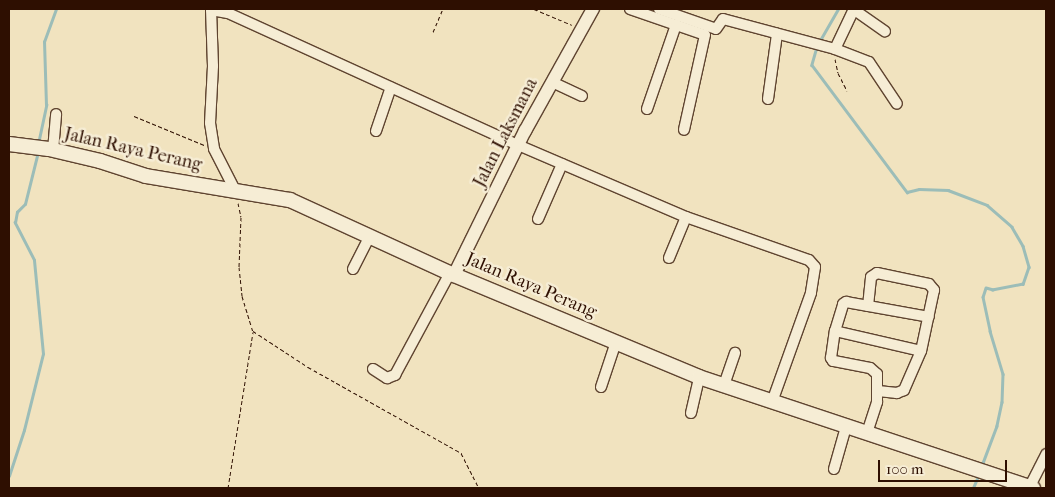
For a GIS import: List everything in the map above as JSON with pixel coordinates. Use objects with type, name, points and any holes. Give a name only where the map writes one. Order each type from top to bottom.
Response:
[{"type":"main road","name":"Jalan Raya Perang","points":[[9,144],[51,150],[100,161],[146,176],[290,200],[452,274],[699,377],[1031,488]]},
{"type":"street","points":[[235,190],[214,149],[210,123],[213,66],[211,9],[228,13],[518,145],[686,217],[809,260],[815,267],[808,303],[772,402]]},
{"type":"street","name":"Jalan Laksmana","points":[[452,274],[518,145],[593,9]]},
{"type":"street","points":[[630,9],[704,35],[684,130]]},
{"type":"street","points":[[658,9],[716,28],[723,19],[835,49],[869,62],[898,104]]},
{"type":"street","points":[[835,49],[853,9],[885,31]]},
{"type":"street","points":[[647,109],[676,25]]},
{"type":"street","points":[[768,99],[777,34]]},
{"type":"street","points":[[552,82],[582,96]]},
{"type":"street","points":[[376,131],[391,86]]},
{"type":"street","points":[[51,150],[56,114]]},
{"type":"street","points":[[538,219],[562,164]]},
{"type":"street","points":[[669,258],[686,217]]},
{"type":"street","points":[[353,269],[370,236]]},
{"type":"street","points":[[868,306],[871,277],[879,272],[932,287],[934,290],[921,351],[904,390],[898,393],[878,391]]},
{"type":"street","points":[[373,369],[387,378],[395,375],[452,274]]},
{"type":"street","points":[[864,432],[878,391],[878,378],[873,370],[831,358],[835,331],[844,302],[929,317]]},
{"type":"street","points":[[835,331],[921,351]]},
{"type":"street","points":[[601,388],[616,342]]},
{"type":"street","points":[[724,386],[736,353]]},
{"type":"street","points":[[691,413],[699,377]]},
{"type":"street","points":[[834,469],[846,427]]},
{"type":"street","points":[[1031,488],[1046,454]]},
{"type":"path","points":[[432,32],[443,9]]},
{"type":"path","points":[[534,9],[582,29]]},
{"type":"path","points":[[835,49],[838,73],[847,91]]},
{"type":"path","points":[[134,116],[214,149]]},
{"type":"path","points":[[228,488],[253,331],[242,296],[239,267],[241,217],[235,190]]},
{"type":"path","points":[[253,331],[308,368],[455,448],[466,460],[479,488]]},
{"type":"waterway","points":[[38,144],[46,105],[44,42],[56,9]]},
{"type":"waterway","points":[[819,42],[838,9]]},
{"type":"waterway","points":[[817,47],[812,65],[907,192],[919,189],[948,190],[987,205],[1012,227],[1023,246],[1029,267],[1023,284],[993,290],[986,288],[983,297],[990,331],[1003,374],[1002,402],[997,426],[982,466]]},
{"type":"waterway","points":[[9,476],[24,430],[43,354],[34,260],[15,223],[17,212],[25,204],[38,152]]},
{"type":"waterway","points":[[973,488],[978,476]]}]
